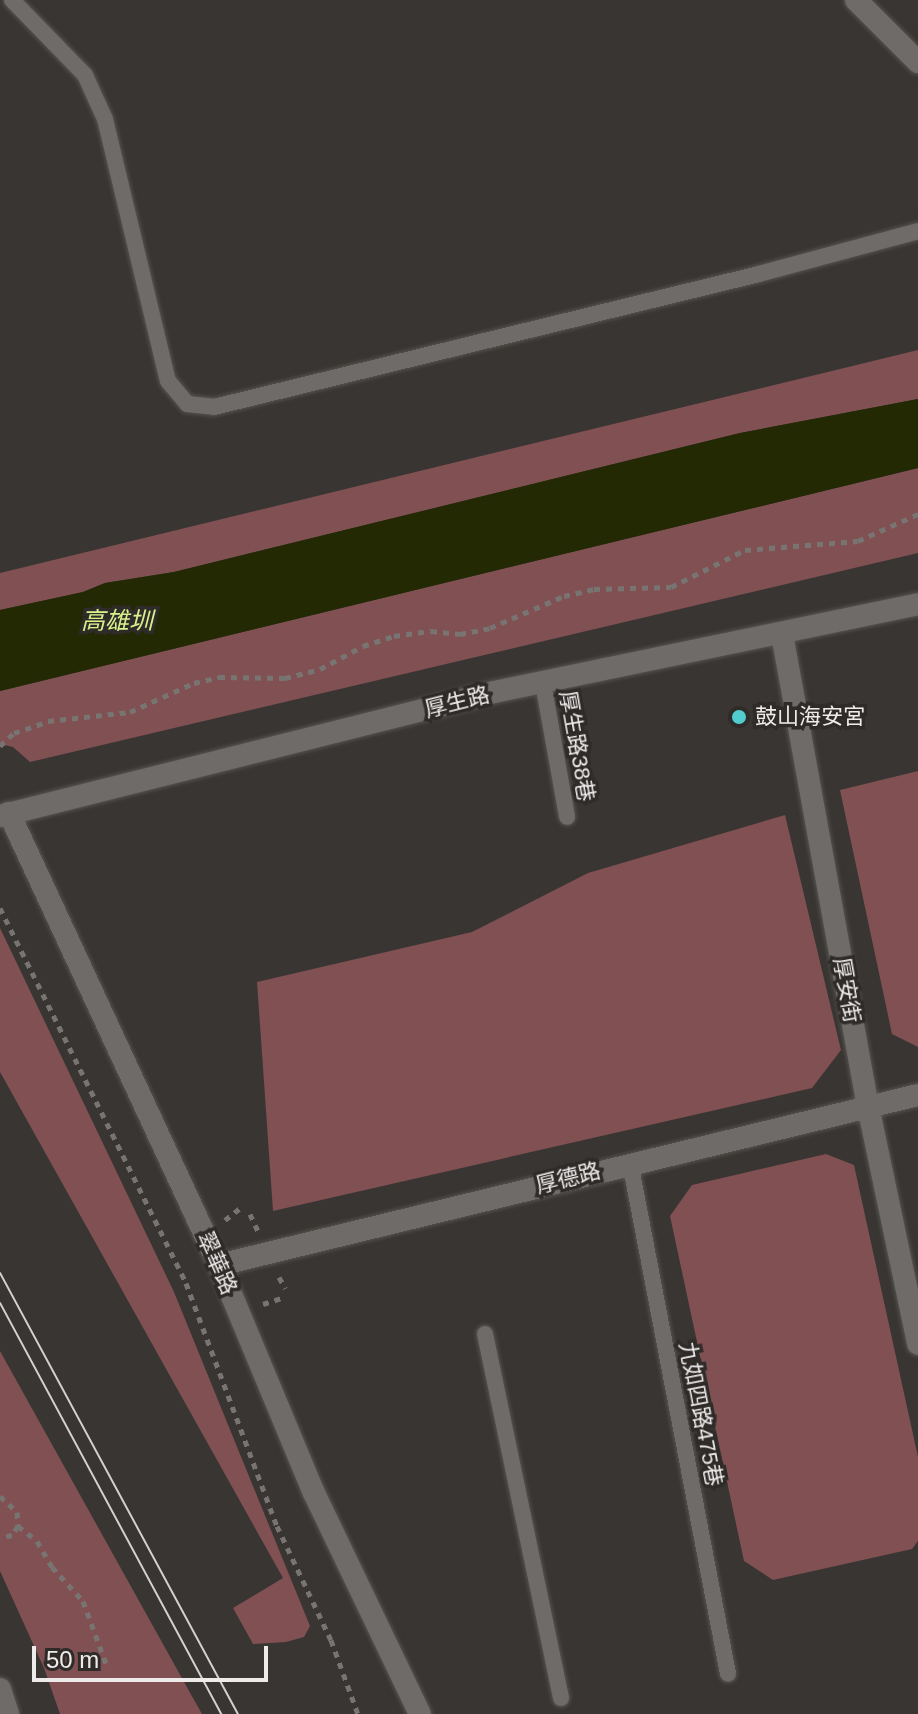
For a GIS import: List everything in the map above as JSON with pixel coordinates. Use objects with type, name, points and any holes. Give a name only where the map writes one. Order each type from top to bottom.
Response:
[{"type":"street","points":[[856,0],[918,62]]},
{"type":"street","name":"厚生路","points":[[4,814],[543,683],[918,604]]},
{"type":"street","name":"厚安街","points":[[782,634],[868,1106],[918,1344]]},
{"type":"street","name":"翠華路","points":[[4,814],[219,1265],[314,1493],[420,1714]]},
{"type":"street","name":"厚德路","points":[[219,1265],[630,1162],[918,1095]]},
{"type":"street","points":[[0,1689],[8,1714]]},
{"type":"lane","points":[[12,0],[85,75],[105,119],[168,381],[187,404],[214,407],[759,274],[918,231]]},
{"type":"lane","name":"厚生路38巷","points":[[543,683],[567,817]]},
{"type":"lane","name":"九如四路475巷","points":[[630,1162],[728,1674]]},
{"type":"lane","points":[[485,1334],[561,1698]]},
{"type":"path","points":[[0,746],[14,733],[48,721],[130,712],[194,683],[219,677],[285,678],[320,669],[363,646],[394,636],[431,631],[460,634],[490,628],[564,596],[594,589],[671,587],[745,550],[858,541],[918,514]]},
{"type":"path","points":[[0,908],[186,1283],[277,1526],[331,1640],[358,1714]]},
{"type":"path","points":[[0,1489],[0,1496],[17,1512],[18,1526],[12,1535],[0,1538]]},
{"type":"path","points":[[18,1526],[37,1541],[52,1567],[83,1601],[108,1669]]},
{"type":"shaded area","points":[[918,350],[918,399],[740,433],[174,572],[105,583],[83,592],[0,610],[0,573]]},
{"type":"shaded area","points":[[918,468],[918,553],[30,762],[13,747],[0,744],[0,691]]},
{"type":"shaded area","points":[[918,771],[918,1047],[892,1034],[840,790]]},
{"type":"shaded area","points":[[785,815],[841,1050],[812,1088],[273,1211],[257,982],[472,932],[588,873]]},
{"type":"shaded area","points":[[0,928],[174,1292],[310,1626],[304,1637],[286,1642],[253,1644],[233,1608],[283,1578],[0,1072]]},
{"type":"shaded area","points":[[826,1154],[854,1165],[918,1457],[918,1541],[912,1549],[773,1580],[744,1561],[670,1216],[692,1185]]},
{"type":"shaded area","points":[[0,1351],[202,1714],[60,1714],[44,1668],[0,1571]]},
{"type":"water","name":"高雄圳","points":[[918,399],[918,468],[0,691],[0,610],[83,592],[105,583],[174,572],[740,433]]},
{"type":"tram line","points":[[0,1273],[238,1714]]},
{"type":"tram line","points":[[0,1303],[221,1714]]},
{"type":"place","name":"鼓山海安宮","points":[[739,717]]}]
